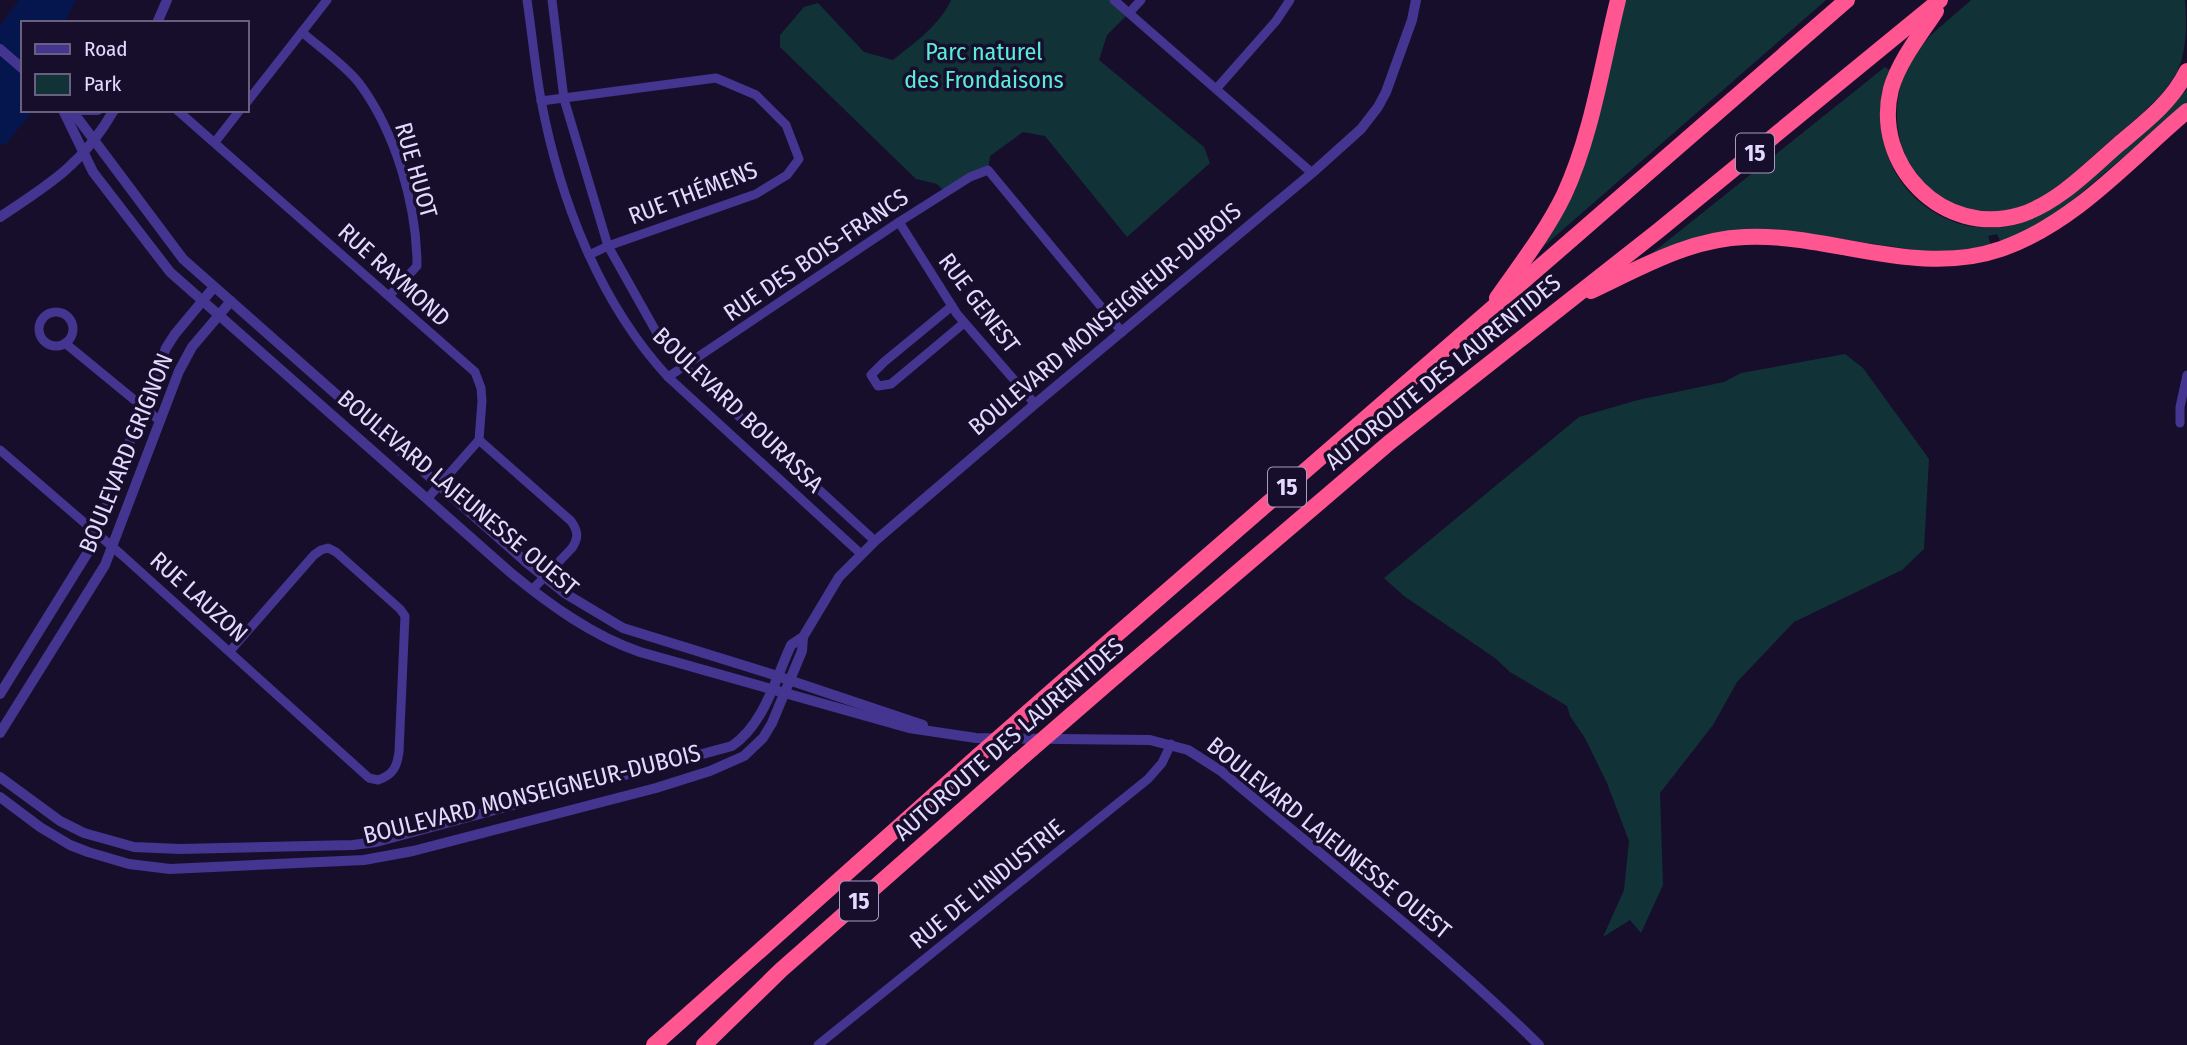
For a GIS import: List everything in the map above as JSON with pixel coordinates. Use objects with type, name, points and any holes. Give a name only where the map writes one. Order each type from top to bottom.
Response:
[{"type":"highway","points":[[1483,317],[1545,229],[1567,188],[1584,135],[1619,0]]},
{"type":"highway","name":"AUTOROUTE DES LAURENTIDES","points":[[654,1045],[1068,677],[1847,0]]},
{"type":"highway","points":[[1942,0],[1897,73],[1890,98],[1888,123],[1897,157],[1914,186],[1936,203],[1961,214],[2004,219],[2027,212],[2051,200],[2156,112],[2178,88],[2187,71]]},
{"type":"highway","name":"AUTOROUTE DES LAURENTIDES","points":[[704,1045],[791,961],[1115,676],[1357,469],[1669,223],[1942,0]]},
{"type":"highway","points":[[1566,302],[1677,251],[1735,237],[1791,238],[1930,258],[1957,258],[1993,251],[2035,234],[2064,216],[2187,111]]},
{"type":"street","points":[[158,21],[167,0]]},
{"type":"street","points":[[248,101],[327,0]]},
{"type":"street","name":"BOULEVARD BOURASSA","points":[[527,0],[541,101],[562,182],[589,255],[621,316],[641,348],[668,377],[861,554]]},
{"type":"street","name":"BOULEVARD BOURASSA","points":[[552,0],[564,99],[608,246],[658,335],[684,366],[875,541]]},
{"type":"street","points":[[1114,0],[1312,173]]},
{"type":"street","points":[[1129,13],[1141,0]]},
{"type":"street","points":[[1217,88],[1276,21],[1290,0]]},
{"type":"street","name":"BOULEVARD MONSEIGNEUR-DUBOIS","points":[[0,777],[60,821],[84,833],[134,847],[180,849],[354,845],[408,835],[718,752],[744,738],[754,726],[791,645],[803,637],[839,577],[861,554],[1361,130],[1378,107],[1394,73],[1416,0]]},
{"type":"street","name":"BOULEVARD MONSEIGNEUR-DUBOIS","points":[[1412,20],[1423,0]]},
{"type":"street","name":"RUE HUOT","points":[[302,32],[357,80],[384,121],[408,193],[417,248],[417,266],[389,296]]},
{"type":"street","points":[[0,48],[21,67]]},
{"type":"street","name":"RUE THÉMENS","points":[[541,101],[716,78],[755,95],[786,125],[799,159],[787,175],[756,194],[589,255]]},
{"type":"street","name":"BOULEVARD LAJEUNESSE OUEST","points":[[67,112],[93,172],[161,263],[532,590],[600,635],[622,646],[881,721],[976,738],[1139,739],[1171,744],[1201,758],[1221,772],[1438,952],[1539,1045]]},
{"type":"street","name":"BOULEVARD LAJEUNESSE OUEST","points":[[69,112],[79,120],[172,247],[544,577],[589,609],[623,628],[777,676],[936,731]]},
{"type":"street","points":[[0,217],[50,184],[84,154],[113,112]]},
{"type":"street","name":"RUE RAYMOND","points":[[179,112],[475,372],[482,401],[479,440]]},
{"type":"street","points":[[215,142],[238,112]]},
{"type":"street","name":"RUE DES BOIS-FRANCS","points":[[668,377],[899,222],[970,177],[988,170],[1122,332]]},
{"type":"street","name":"RUE GENEST","points":[[899,222],[964,323],[1035,404]]},
{"type":"street","name":"BOULEVARD GRIGNON","points":[[0,694],[93,544],[166,348],[214,287]]},
{"type":"street","name":"BOULEVARD GRIGNON","points":[[0,733],[105,565],[185,359],[231,301]]},
{"type":"street","points":[[952,306],[877,368],[871,375],[878,386],[891,384],[964,323]]},
{"type":"street","points":[[65,343],[160,421]]},
{"type":"street","points":[[2180,423],[2180,407],[2187,375]]},
{"type":"street","points":[[427,499],[479,440],[575,527],[578,533],[577,541],[532,590]]},
{"type":"street","name":"RUE LAUZON","points":[[0,450],[113,547],[369,778],[378,780],[392,773],[397,765],[405,616],[336,552],[328,548],[314,555],[230,651]]},
{"type":"street","name":"BOULEVARD MONSEIGNEUR-DUBOIS","points":[[0,797],[40,827],[70,845],[108,859],[139,866],[170,869],[363,860],[414,851],[656,788],[744,756],[763,738],[802,651],[803,637]]},
{"type":"street","name":"RUE DE L'INDUSTRIE","points":[[818,1045],[1148,779],[1162,763],[1171,744]]},
{"type":"green space","name":"Parc naturel des Frondaisons","points":[[951,0],[1114,0],[1129,13],[1107,35],[1099,60],[1204,147],[1210,163],[1127,237],[1045,136],[1023,132],[990,156],[988,170],[945,192],[937,184],[916,179],[780,47],[780,35],[804,7],[818,3],[864,52],[893,60],[934,25]]},
{"type":"green space","points":[[1625,0],[1826,0],[1536,253],[1542,244]]},
{"type":"green space","points":[[1971,0],[2185,0],[2186,37],[2183,55],[2177,72],[2162,94],[2053,191],[2008,211],[1966,209],[1942,199],[1923,183],[1908,162],[1900,138],[1897,112],[1901,86],[1916,52]]},
{"type":"green space","points":[[1885,67],[1891,71],[1883,96],[1881,120],[1884,144],[1892,167],[1905,187],[1922,204],[1943,217],[1975,227],[2012,226],[2038,215],[2132,142],[2187,89],[2187,103],[2054,216],[2001,243],[1997,234],[1988,236],[1991,246],[1941,252],[1922,251],[1787,231],[1763,230],[1651,254]]},
{"type":"green space","points":[[1845,354],[1863,368],[1929,459],[1924,549],[1902,570],[1794,622],[1737,682],[1713,725],[1660,793],[1663,885],[1641,933],[1630,920],[1603,937],[1624,890],[1629,841],[1607,783],[1567,706],[1510,672],[1495,658],[1404,596],[1384,578],[1579,417],[1638,400],[1724,382],[1741,373]]},
{"type":"shaded area","points":[[19,0],[76,0],[65,21],[21,21],[21,112],[31,112],[7,143],[0,145],[0,26]]}]
